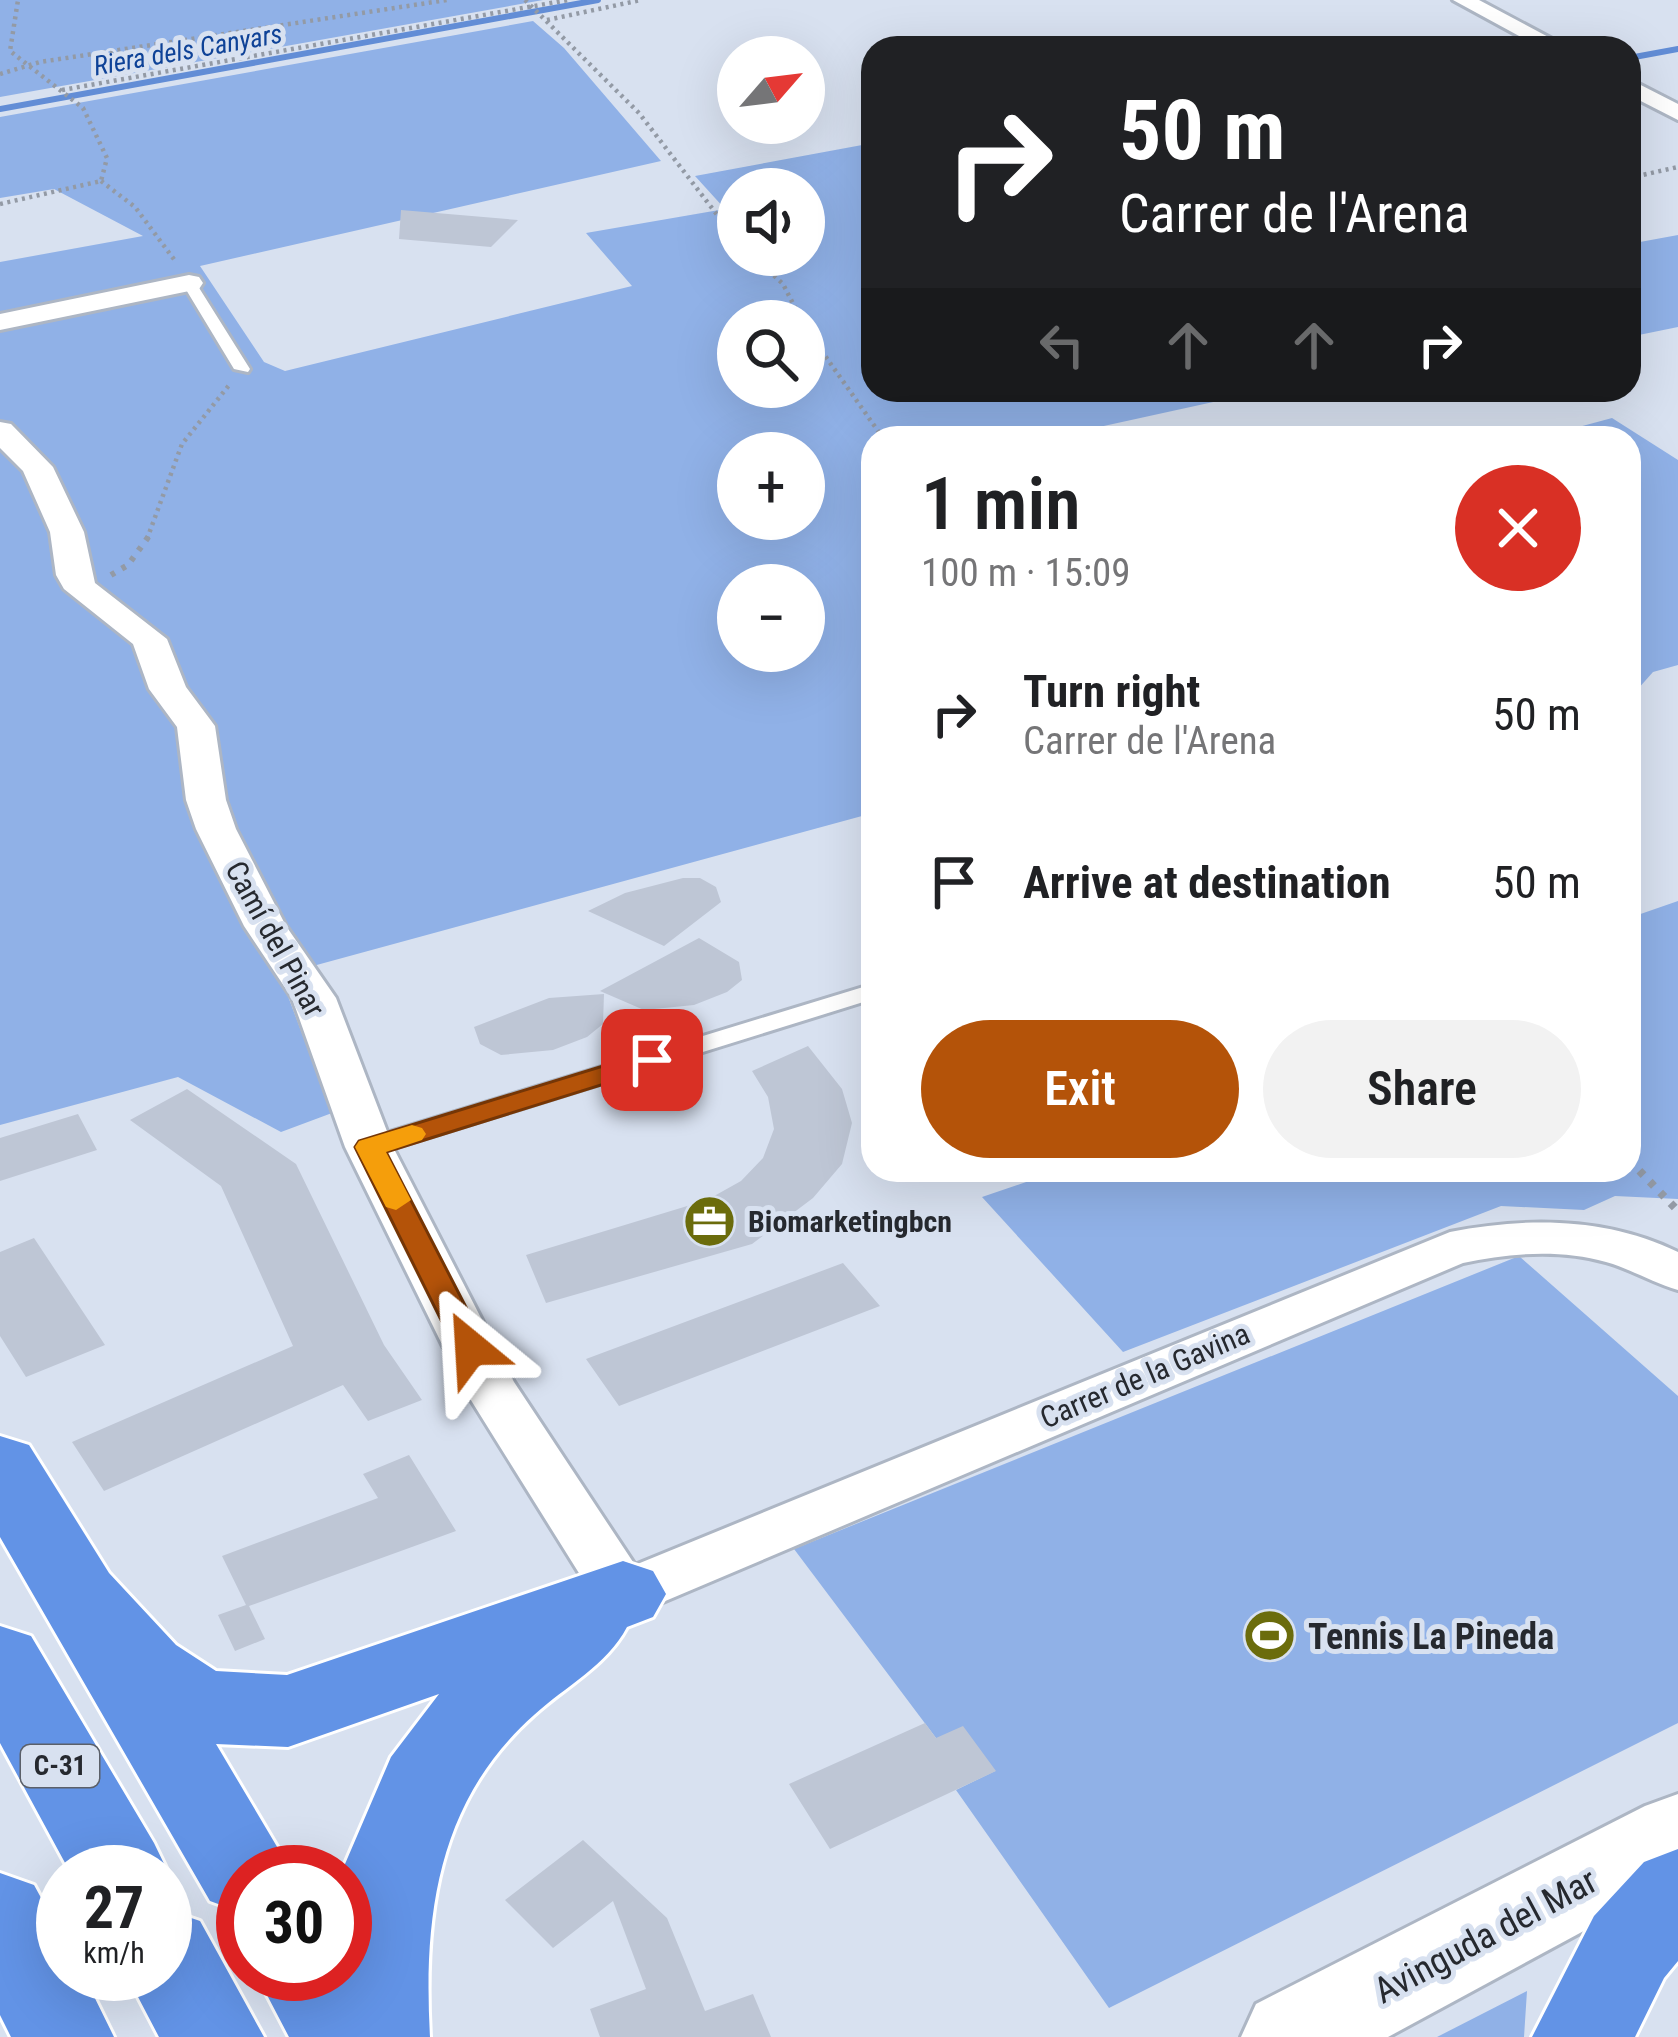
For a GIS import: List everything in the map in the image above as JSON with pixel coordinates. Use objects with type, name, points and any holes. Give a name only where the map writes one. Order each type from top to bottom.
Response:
[{"type":"highway","points":[[0,1466],[228,1845]]},
{"type":"highway","points":[[78,1596],[156,1684],[184,1700],[253,1713],[288,1711],[623,1594]]},
{"type":"highway","points":[[379,2037],[379,1922],[390,1868],[412,1805],[436,1762],[477,1712],[623,1594]]},
{"type":"highway","name":"C-31","points":[[0,1661],[105,1845]]},
{"type":"highway","points":[[1583,2037],[1629,1947],[1678,1891]]},
{"type":"highway","points":[[0,1915],[63,2037]]},
{"type":"highway","points":[[192,2000],[213,2037]]},
{"type":"highway","points":[[322,2001],[344,2037]]},
{"type":"street","points":[[1463,0],[1534,36]]},
{"type":"street","points":[[1641,92],[1678,112]]},
{"type":"street","points":[[0,322],[189,283]]},
{"type":"street","points":[[0,431],[38,467],[68,532],[73,575],[81,589]]},
{"type":"street","name":"Camí del Pinar","points":[[81,589],[149,639],[168,688],[196,726],[206,800],[216,829],[265,926],[314,998],[369,1147],[491,1389],[623,1594]]},
{"type":"street","name":"Carrer de la Gavina","points":[[623,1594],[1450,1249],[1497,1238],[1547,1236],[1607,1245],[1678,1274]]},
{"type":"street","name":"Avinguda del Mar","points":[[1292,2037],[1678,1834]]},
{"type":"lane","points":[[189,283],[242,369]]},
{"type":"lane","points":[[369,1147],[861,995]]},
{"type":"path","points":[[18,0],[10,51],[83,108],[107,158],[100,181]]},
{"type":"path","points":[[0,74],[29,64],[447,0]]},
{"type":"path","points":[[525,0],[639,113],[717,215]]},
{"type":"path","points":[[62,90],[568,0]]},
{"type":"path","points":[[546,20],[641,0]]},
{"type":"path","points":[[1641,175],[1678,167]]},
{"type":"path","points":[[0,204],[100,181],[135,207],[189,283]]},
{"type":"path","points":[[825,355],[875,426]]},
{"type":"path","points":[[81,589],[130,566],[158,518],[182,444],[242,369]]},
{"type":"path","points":[[1641,1172],[1678,1211]]},
{"type":"shaded area","points":[[0,0],[543,0],[0,97]]},
{"type":"shaded area","points":[[533,21],[564,48],[661,161],[200,266],[264,362],[285,371],[632,286],[586,233],[717,210],[717,276],[825,276],[825,168],[738,168],[861,145],[861,402],[1213,402],[1104,426],[861,426],[861,816],[280,975],[332,1113],[281,1132],[178,1077],[0,1125],[0,262],[143,236],[54,189],[0,198],[0,117]]},
{"type":"shaded area","points":[[717,172],[717,200],[695,176]]},
{"type":"shaded area","points":[[1678,235],[1678,327],[1641,335],[1641,242]]},
{"type":"shaded area","points":[[1612,418],[1625,426],[1582,426]]},
{"type":"shaded area","points":[[1641,436],[1678,460],[1678,665],[1653,672],[1641,686]]},
{"type":"shaded area","points":[[1678,901],[1678,1199],[1615,1196],[1584,1210],[1501,1206],[1123,1352],[982,1197],[1026,1182],[1641,1182],[1641,914]]},
{"type":"shaded area","name":"Tennis La Pineda","points":[[1519,1256],[1678,1396],[1678,1723],[1109,2008],[956,1790],[995,1771],[936,1738],[794,1549]]},
{"type":"shaded area","points":[[1527,1991],[1524,2037],[1437,2037]]},
{"type":"building","points":[[401,210],[518,220],[491,247],[399,239]]},
{"type":"building","points":[[700,878],[716,887],[721,902],[664,946],[588,911],[625,893]]},
{"type":"building","points":[[699,938],[739,962],[742,980],[727,992],[694,1005],[644,1010],[600,991]]},
{"type":"building","points":[[604,994],[603,1024],[587,1037],[553,1050],[501,1055],[480,1044],[474,1027],[549,998]]},
{"type":"building","points":[[808,1046],[842,1089],[852,1123],[842,1164],[813,1198],[752,1244],[546,1303],[526,1255],[707,1200],[741,1181],[763,1158],[774,1129],[768,1097],[752,1071]]},
{"type":"building","points":[[187,1089],[296,1164],[384,1345],[422,1400],[368,1421],[343,1385],[104,1491],[72,1442],[293,1346],[221,1186],[130,1120]]},
{"type":"building","points":[[78,1114],[97,1150],[0,1181],[0,1138]]},
{"type":"building","points":[[34,1238],[105,1345],[26,1377],[0,1336],[0,1252]]},
{"type":"building","points":[[843,1263],[880,1306],[619,1406],[586,1359]]},
{"type":"building","points":[[409,1455],[456,1531],[249,1606],[265,1639],[235,1651],[218,1615],[246,1605],[222,1556],[378,1498],[363,1474]]},
{"type":"building","points":[[925,1723],[936,1738],[963,1726],[996,1771],[830,1849],[789,1784]]},
{"type":"building","points":[[583,1840],[667,1918],[705,2011],[753,1994],[771,2037],[600,2037],[590,2009],[646,1989],[613,1901],[553,1948],[505,1900]]},
{"type":"waterway","name":"Riera dels Canyars","points":[[0,109],[598,0]]},
{"type":"waterway","points":[[1641,56],[1678,49]]},
{"type":"slow traffic","points":[[396,1200],[369,1147],[412,1134]]},
{"type":"place","name":"Biomarketingbcn","points":[[709,1222]]},
{"type":"place","name":"Tennis La Pineda","points":[[1269,1636]]},
{"type":"route","points":[[471,1348],[369,1147],[652,1060]]}]
